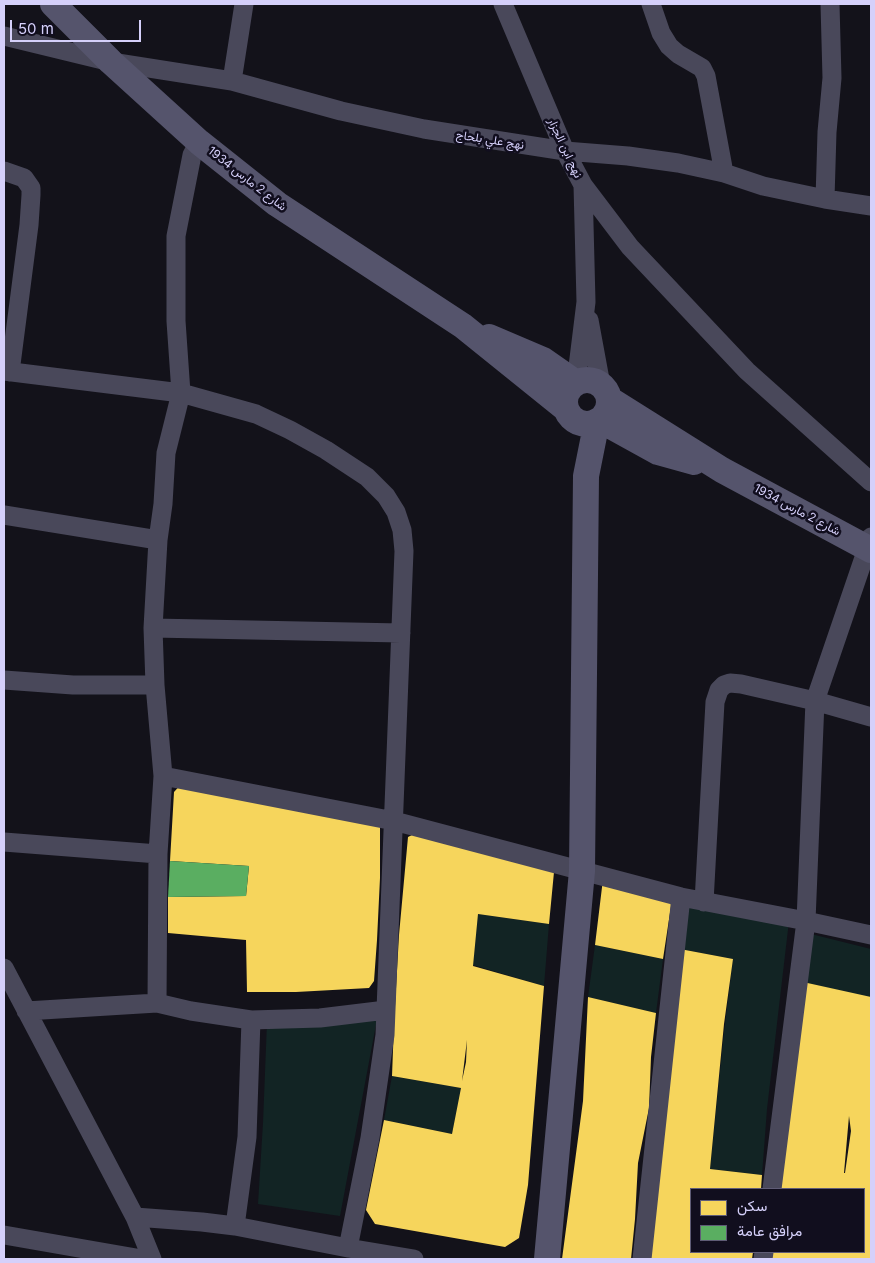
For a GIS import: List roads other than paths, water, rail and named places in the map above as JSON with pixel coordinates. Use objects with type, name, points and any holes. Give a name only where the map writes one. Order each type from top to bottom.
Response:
[{"type":"street","name":"شارع 2 مارس 1934","points":[[53,4],[111,62],[198,142],[278,204],[463,326],[543,360],[589,405],[870,545]]},
{"type":"street","points":[[232,81],[244,4]]},
{"type":"street","name":"نهج ابن الجزار","points":[[503,4],[565,151],[583,185],[586,302]]},
{"type":"street","points":[[651,4],[660,33],[669,46],[678,54],[702,68],[706,76],[724,173]]},
{"type":"street","points":[[826,199],[827,132],[832,78],[830,4]]},
{"type":"street","name":"نهج علي بلحاج","points":[[4,36],[111,62],[232,81],[341,111],[424,129],[565,151],[628,156],[678,163],[724,173],[763,186],[871,206]]},
{"type":"street","points":[[156,1004],[158,854],[163,776],[155,685],[153,628],[158,540],[163,504],[166,454],[181,393],[176,321],[176,236],[192,155],[198,142]]},
{"type":"street","points":[[4,171],[24,178],[31,188],[29,225],[7,371],[181,393],[256,414],[326,450],[367,477],[386,496],[396,512],[402,530],[404,552],[385,1035],[380,1074],[348,1248]]},
{"type":"street","points":[[583,185],[630,247],[746,371],[871,482]]},
{"type":"street","points":[[586,302],[589,405]]},
{"type":"street","points":[[548,1259],[582,871],[586,476],[589,405],[586,302]]},
{"type":"street","points":[[4,515],[158,540]]},
{"type":"street","points":[[772,1188],[806,920],[815,701],[870,545]]},
{"type":"street","points":[[153,628],[401,633]]},
{"type":"street","points":[[4,680],[73,684],[155,685]]},
{"type":"street","points":[[704,902],[716,695],[724,685],[730,683],[815,701],[871,717]]},
{"type":"street","points":[[163,776],[394,821],[681,897],[806,920],[871,935]]},
{"type":"street","points":[[4,842],[158,854]]},
{"type":"street","points":[[642,1259],[681,897]]},
{"type":"street","points":[[4,968],[136,1217],[152,1259]]},
{"type":"street","points":[[26,1011],[156,1004],[251,1020],[320,1018],[386,1010]]},
{"type":"street","points":[[235,1226],[247,1136],[251,1020]]},
{"type":"street","points":[[136,1217],[235,1226],[411,1259]]},
{"type":"street","points":[[4,1235],[142,1259]]}]
